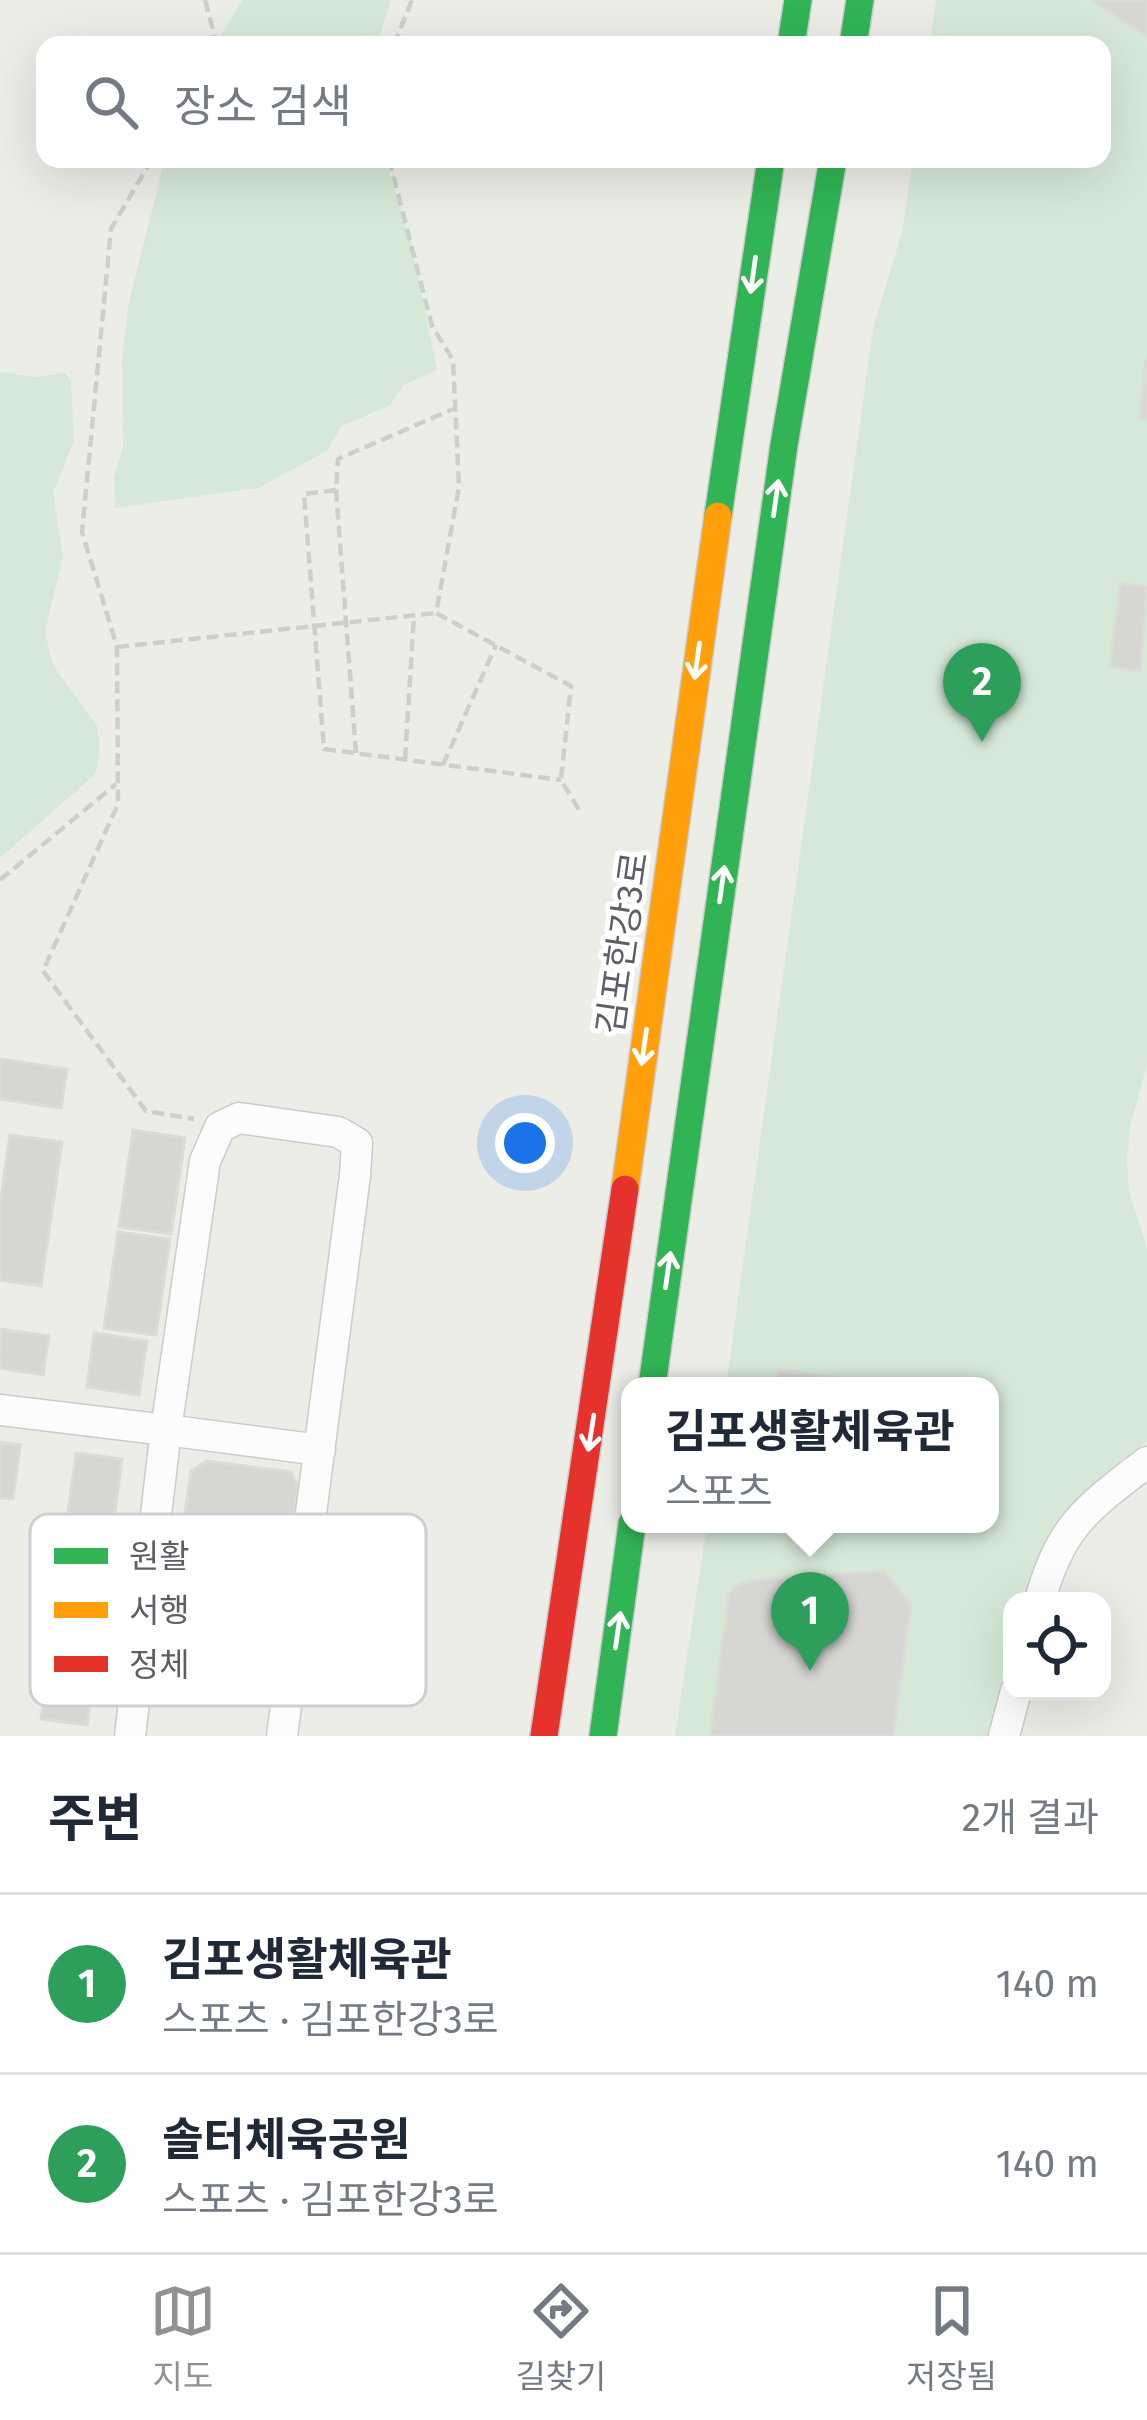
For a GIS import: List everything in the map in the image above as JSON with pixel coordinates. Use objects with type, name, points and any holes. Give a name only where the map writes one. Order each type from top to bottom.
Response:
[{"type":"street","points":[[792,36],[798,0]]},
{"type":"street","points":[[854,36],[860,0]]},
{"type":"street","name":"김포한강3로","points":[[544,1736],[593,1425],[770,168]]},
{"type":"street","points":[[653,1377],[784,445],[831,168]]},
{"type":"street","points":[[156,1514],[206,1161],[220,1127],[239,1118],[338,1132],[357,1143],[311,1514]]},
{"type":"street","points":[[0,1410],[320,1450]]},
{"type":"street","points":[[1043,1592],[1052,1561],[1071,1527],[1147,1462]]},
{"type":"street","points":[[603,1736],[631,1533]]},
{"type":"street","points":[[1004,1736],[1014,1700]]},
{"type":"street","points":[[130,1736],[134,1706]]},
{"type":"street","points":[[282,1736],[286,1706]]},
{"type":"path","points":[[205,0],[215,36]]},
{"type":"path","points":[[398,36],[412,0]]},
{"type":"path","points":[[147,168],[112,229],[82,532],[117,647],[118,803],[43,971],[146,1112],[211,1122]]},
{"type":"path","points":[[391,168],[432,326],[453,360],[459,487],[436,613]]},
{"type":"path","points":[[356,753],[336,490],[338,459],[455,408]]},
{"type":"path","points":[[336,490],[304,494],[324,749],[561,780]]},
{"type":"path","points":[[117,647],[436,613],[572,686],[561,780],[581,813]]},
{"type":"path","points":[[405,759],[415,616]]},
{"type":"path","points":[[443,764],[496,645]]},
{"type":"path","points":[[0,880],[118,782]]},
{"type":"green space","points":[[242,0],[391,0],[380,36],[220,36]]},
{"type":"green space","points":[[936,0],[1147,0],[1147,1065],[1130,1126],[1127,1160],[1129,1191],[1147,1249],[1147,1441],[1071,1509],[1046,1547],[1029,1592],[1003,1592],[1003,1681],[987,1736],[675,1736],[706,1533],[999,1533],[999,1377],[727,1377],[873,329],[902,232],[912,168],[1111,168],[1111,36],[931,36]]},
{"type":"green space","points":[[163,168],[388,168],[411,241],[437,370],[404,385],[390,405],[342,426],[327,451],[258,488],[115,508],[114,478],[123,447],[122,356],[129,302]]},
{"type":"green space","points":[[0,372],[35,377],[65,373],[71,381],[74,440],[53,493],[63,556],[45,632],[53,665],[97,726],[100,744],[93,776],[0,858]]},
{"type":"building","points":[[1091,0],[1147,0],[1147,37]]},
{"type":"building","points":[[1147,355],[1147,420],[1139,419]]},
{"type":"building","points":[[1120,583],[1147,587],[1140,671],[1110,667]]},
{"type":"building","points":[[0,1059],[67,1069],[61,1108],[0,1099]]},
{"type":"building","points":[[133,1130],[185,1138],[171,1234],[119,1227]]},
{"type":"building","points":[[10,1135],[62,1142],[41,1286],[0,1280],[0,1205]]},
{"type":"building","points":[[118,1232],[170,1239],[156,1335],[104,1328]]},
{"type":"building","points":[[1,1329],[49,1336],[43,1375],[0,1368]]},
{"type":"building","points":[[94,1333],[147,1341],[139,1395],[87,1387]]},
{"type":"building","points":[[779,1370],[832,1377],[778,1377]]},
{"type":"building","points":[[0,1442],[20,1445],[13,1499],[0,1498]]},
{"type":"building","points":[[76,1453],[122,1459],[115,1514],[68,1514]]},
{"type":"building","points":[[207,1461],[291,1472],[298,1487],[294,1514],[185,1514],[191,1471]]},
{"type":"building","points":[[884,1571],[911,1605],[893,1736],[710,1736],[729,1594],[736,1586],[752,1580]]},
{"type":"building","points":[[43,1706],[90,1706],[87,1725],[41,1719]]},
{"type":"traffic: fast","points":[[792,36],[798,0]]},
{"type":"traffic: fast","points":[[854,36],[860,0]]},
{"type":"traffic: fast","points":[[718,516],[770,168]]},
{"type":"traffic: fast","points":[[653,1377],[784,445],[831,168]]},
{"type":"traffic: fast","points":[[603,1736],[631,1533]]},
{"type":"traffic: slow","points":[[625,1189],[718,516]]},
{"type":"traffic: jam","points":[[544,1736],[625,1189]]},
{"type":"place","name":"솔터체육공원","points":[[982,742]]},
{"type":"place","name":"김포생활체육관","points":[[810,1671]]}]
